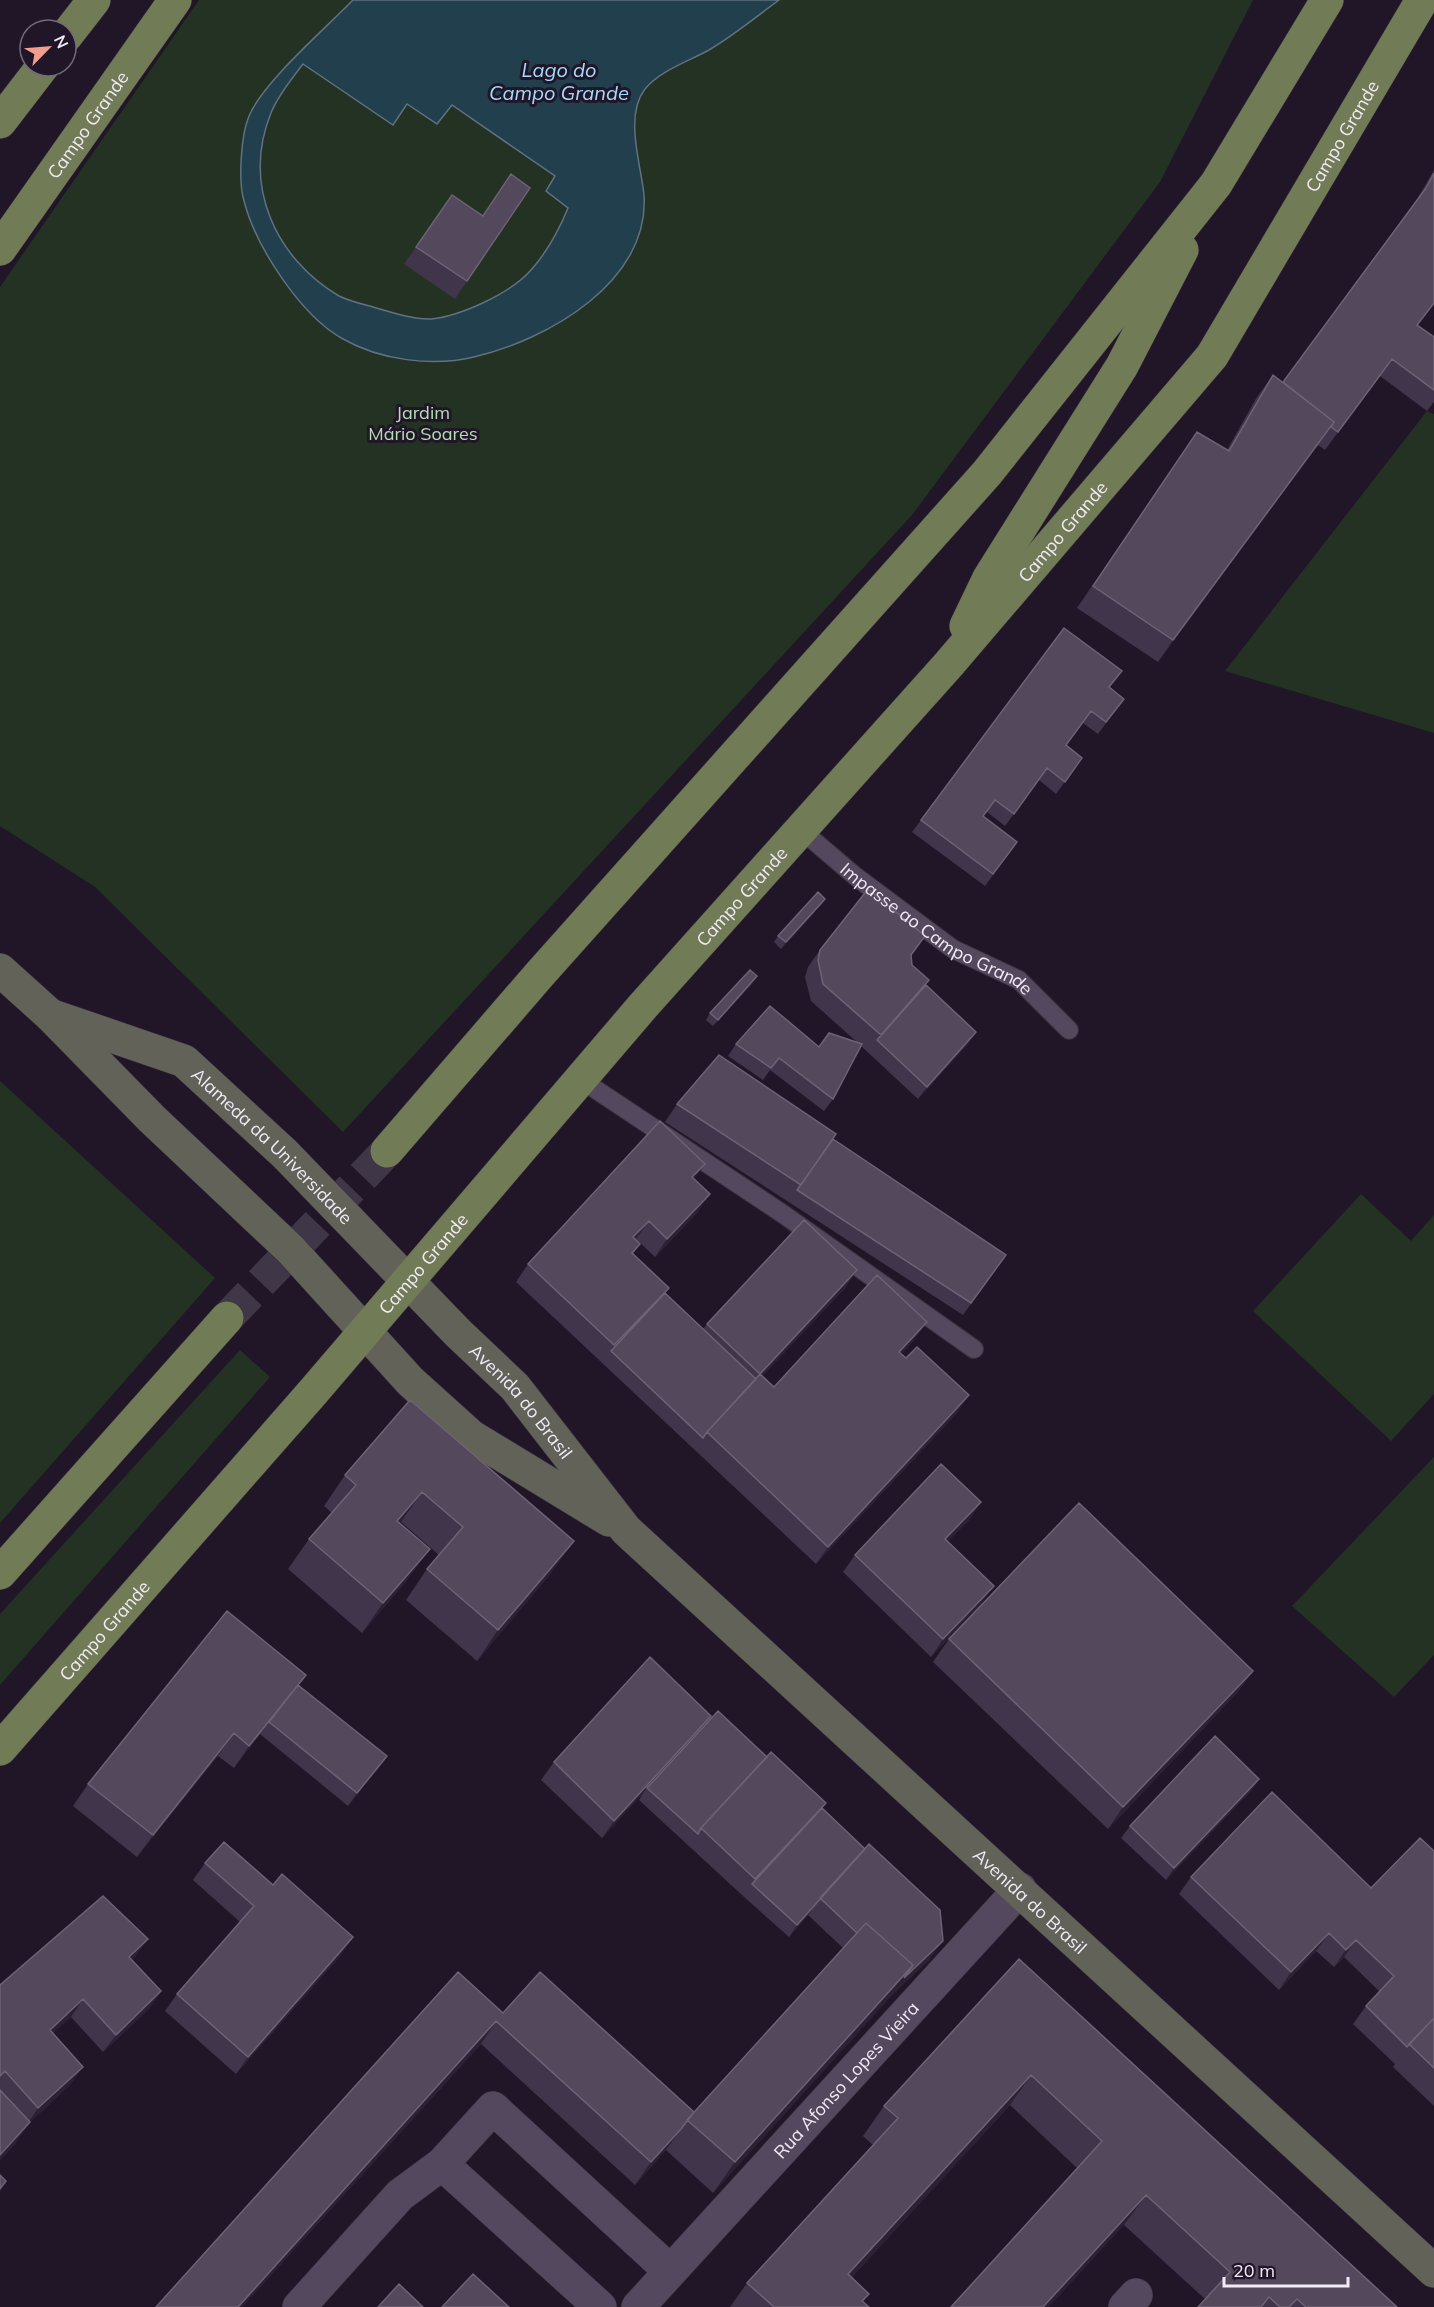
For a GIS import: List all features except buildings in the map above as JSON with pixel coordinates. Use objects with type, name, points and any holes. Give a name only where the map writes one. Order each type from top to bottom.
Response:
[{"type":"main road","points":[[78,21],[94,0]]},
{"type":"main road","name":"Campo Grande","points":[[0,249],[175,0]]},
{"type":"main road","points":[[949,664],[988,578],[1122,366],[1216,184],[1327,0]]},
{"type":"main road","name":"Campo Grande","points":[[0,1749],[365,1331],[580,1079],[949,664],[1212,356],[1422,0]]},
{"type":"main road","points":[[0,122],[34,78]]},
{"type":"main road","points":[[387,1151],[539,975],[987,473],[1216,184]]},
{"type":"main road","name":"Alameda da Universidade","points":[[0,970],[50,1015],[152,1119],[291,1250],[365,1331]]},
{"type":"main road","name":"Alameda da Universidade","points":[[50,1015],[184,1061],[285,1154],[408,1281]]},
{"type":"main road","name":"Avenida do Brasil","points":[[408,1281],[515,1388],[626,1530],[1434,2271]]},
{"type":"main road","points":[[0,1573],[227,1318]]},
{"type":"main road","name":"Avenida do Brasil","points":[[365,1331],[410,1381],[471,1436],[626,1530]]},
{"type":"street","name":"Rua Afonso Lopes Vieira","points":[[646,2304],[669,2270],[1020,1889]]},
{"type":"street","points":[[299,2307],[400,2195],[442,2164],[493,2108],[669,2270]]},
{"type":"street","points":[[442,2164],[600,2307]]},
{"type":"lane","name":"Impasse ao Campo Grande","points":[[800,829],[855,876],[953,949],[1020,980],[1068,1030]]},
{"type":"lane","points":[[580,1079],[783,1214],[974,1349]]},
{"type":"green space","name":"Jardim Mário Soares","points":[[199,0],[1253,0],[1160,182],[912,515],[343,1132],[95,887],[0,826],[0,287]]},
{"type":"green space","points":[[1427,411],[1434,414],[1434,733],[1225,671]]},
{"type":"green space","points":[[0,1081],[215,1278],[0,1523]]},
{"type":"green space","points":[[1361,1194],[1411,1241],[1434,1215],[1434,1394],[1391,1441],[1253,1311]]},
{"type":"green space","points":[[240,1350],[270,1377],[0,1685],[0,1614]]},
{"type":"green space","points":[[1434,1457],[1434,1655],[1394,1697],[1292,1606]]},
{"type":"water","name":"Lago do Campo Grande","points":[[353,0],[779,0],[727,39],[666,72],[645,89],[639,100],[635,126],[644,195],[641,226],[630,255],[612,280],[589,302],[532,337],[503,349],[474,357],[424,361],[390,357],[373,352],[343,339],[327,328],[296,297],[282,279],[259,239],[242,192],[241,158],[244,134],[256,102],[296,56]],"holes":[[[303,64],[393,125],[407,104],[437,124],[452,105],[555,176],[546,191],[568,208],[548,248],[522,279],[498,295],[471,308],[443,317],[424,319],[343,298],[317,280],[297,262],[270,217],[263,193],[260,167],[263,140],[271,113],[285,88]]]},
{"type":"tunnel","points":[[227,1318],[387,1151]]}]
